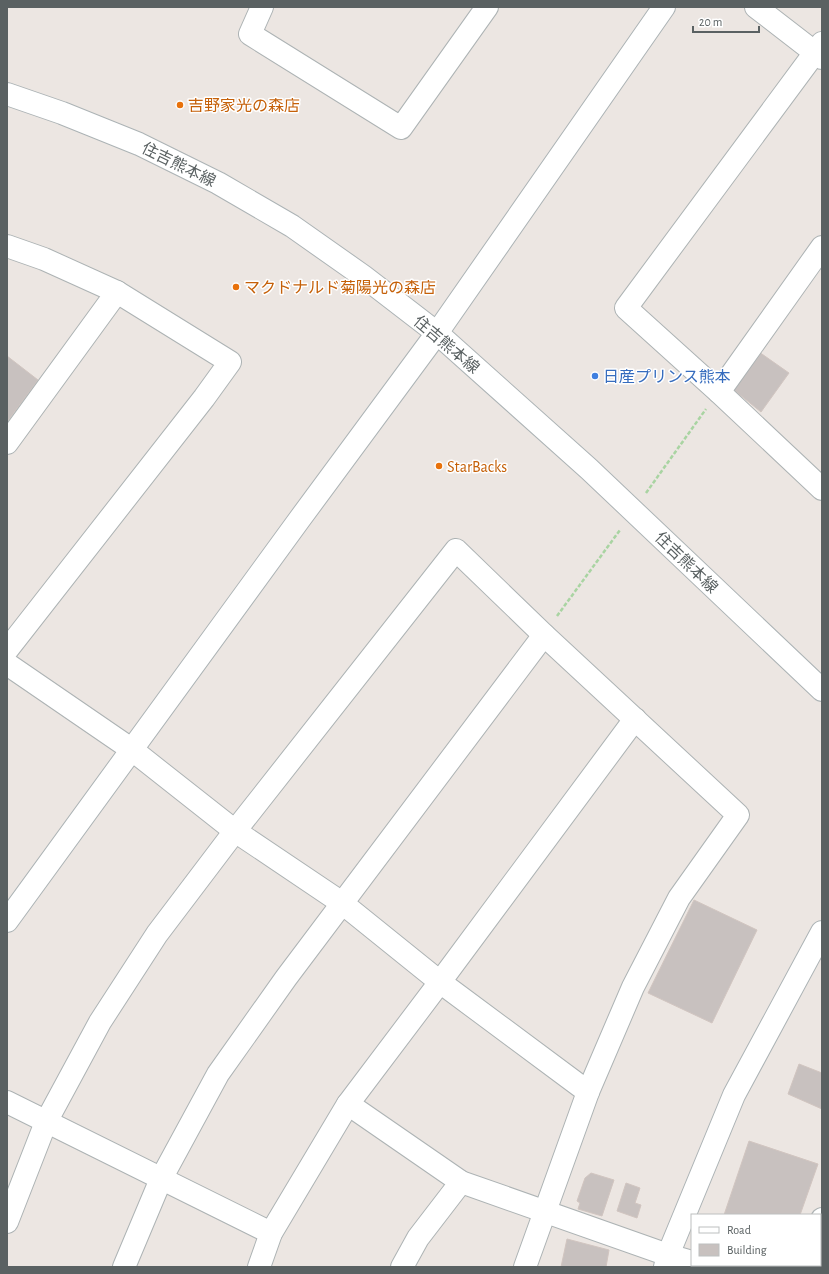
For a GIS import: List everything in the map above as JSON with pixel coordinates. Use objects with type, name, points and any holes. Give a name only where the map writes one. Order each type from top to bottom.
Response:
[{"type":"street","points":[[262,7],[250,34],[401,128],[487,7]]},
{"type":"street","points":[[7,921],[131,749],[437,333],[664,7]]},
{"type":"street","points":[[756,7],[820,51],[626,308],[820,482]]},
{"type":"street","name":"住吉熊本線","points":[[7,94],[62,113],[138,144],[218,182],[292,226],[363,276],[437,333],[589,469],[822,690]]},
{"type":"street","points":[[7,246],[44,259],[117,292],[230,362],[204,398],[7,650]]},
{"type":"street","points":[[719,392],[822,248]]},
{"type":"street","points":[[7,443],[117,292]]},
{"type":"street","points":[[7,1222],[46,1122],[104,1016],[157,934],[235,831],[456,550],[544,635],[738,815],[679,898],[634,987],[588,1092],[525,1267]]},
{"type":"street","points":[[124,1267],[161,1179],[218,1074],[286,978],[544,635]]},
{"type":"street","points":[[7,664],[131,749],[235,831],[342,903],[440,982],[588,1092]]},
{"type":"street","points":[[259,1267],[271,1233],[348,1104],[635,719]]},
{"type":"street","points":[[666,1261],[734,1096],[822,932]]},
{"type":"street","points":[[7,1102],[271,1233]]},
{"type":"street","points":[[348,1104],[461,1182],[546,1211],[666,1261],[691,1262]]},
{"type":"street","points":[[402,1267],[418,1238],[461,1182]]},
{"type":"building","points":[[759,352],[789,373],[761,412],[734,390]]},
{"type":"building","points":[[7,356],[38,380],[7,422]]},
{"type":"building","points":[[694,900],[757,930],[712,1023],[648,993]]},
{"type":"building","points":[[799,1064],[822,1073],[822,1109],[788,1094]]},
{"type":"building","points":[[749,1141],[818,1164],[800,1214],[724,1214]]},
{"type":"building","points":[[591,1173],[614,1180],[602,1216],[578,1209],[580,1203],[577,1201],[585,1178]]},
{"type":"building","points":[[626,1183],[640,1188],[635,1203],[641,1205],[637,1218],[617,1211]]},
{"type":"building","points":[[567,1239],[609,1250],[606,1267],[561,1267]]},
{"type":"place","name":"吉野家光の森店","points":[[180,105]]},
{"type":"place","name":"マクドナルド菊陽光の森店","points":[[236,287]]},
{"type":"place","name":"日産プリンス熊本","points":[[595,376]]},
{"type":"place","name":"StarBacks","points":[[439,466]]}]
